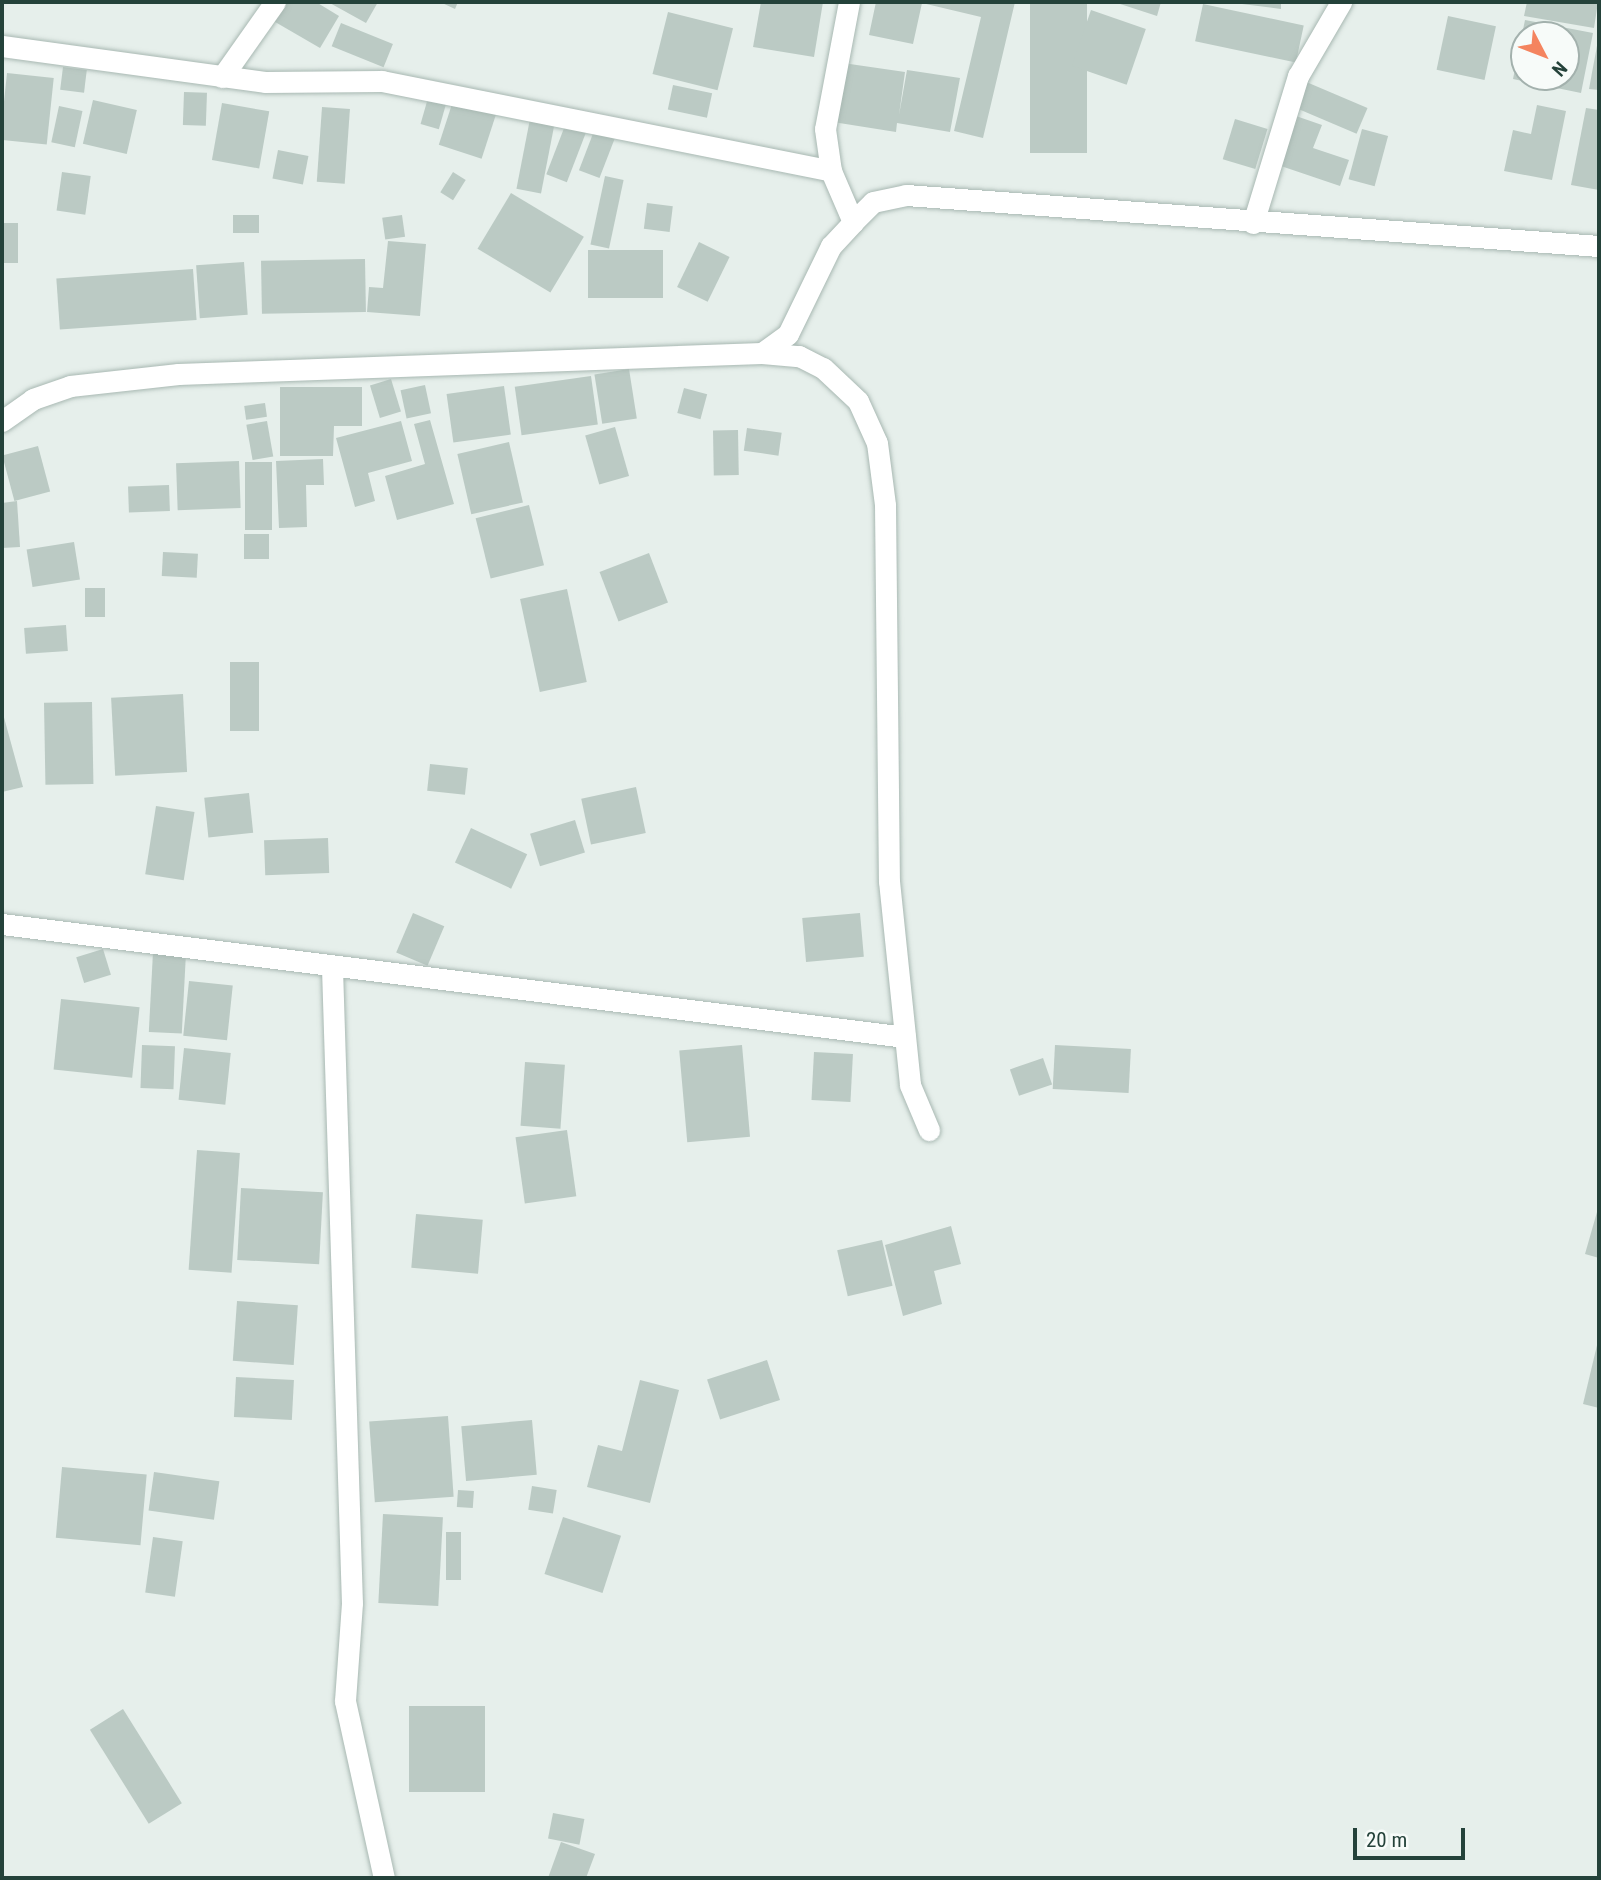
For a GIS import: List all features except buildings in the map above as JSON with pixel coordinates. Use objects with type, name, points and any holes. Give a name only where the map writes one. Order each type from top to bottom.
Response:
[{"type":"street","points":[[222,77],[275,2]]},
{"type":"street","points":[[849,2],[824,129],[831,171],[853,222]]},
{"type":"street","points":[[1253,223],[1298,76],[1341,2]]},
{"type":"street","points":[[2,46],[265,82],[382,81],[831,171]]},
{"type":"street","points":[[762,353],[788,334],[831,246],[873,202],[906,195],[1253,223],[1599,246]]},
{"type":"street","points":[[2,421],[33,399],[70,386],[112,379],[762,353],[799,356],[823,368],[858,401],[877,443],[885,505],[889,881],[910,1085],[929,1130]]},
{"type":"street","points":[[2,924],[332,968],[905,1037]]},
{"type":"street","points":[[332,968],[352,1603],[345,1701],[384,1878]]}]
